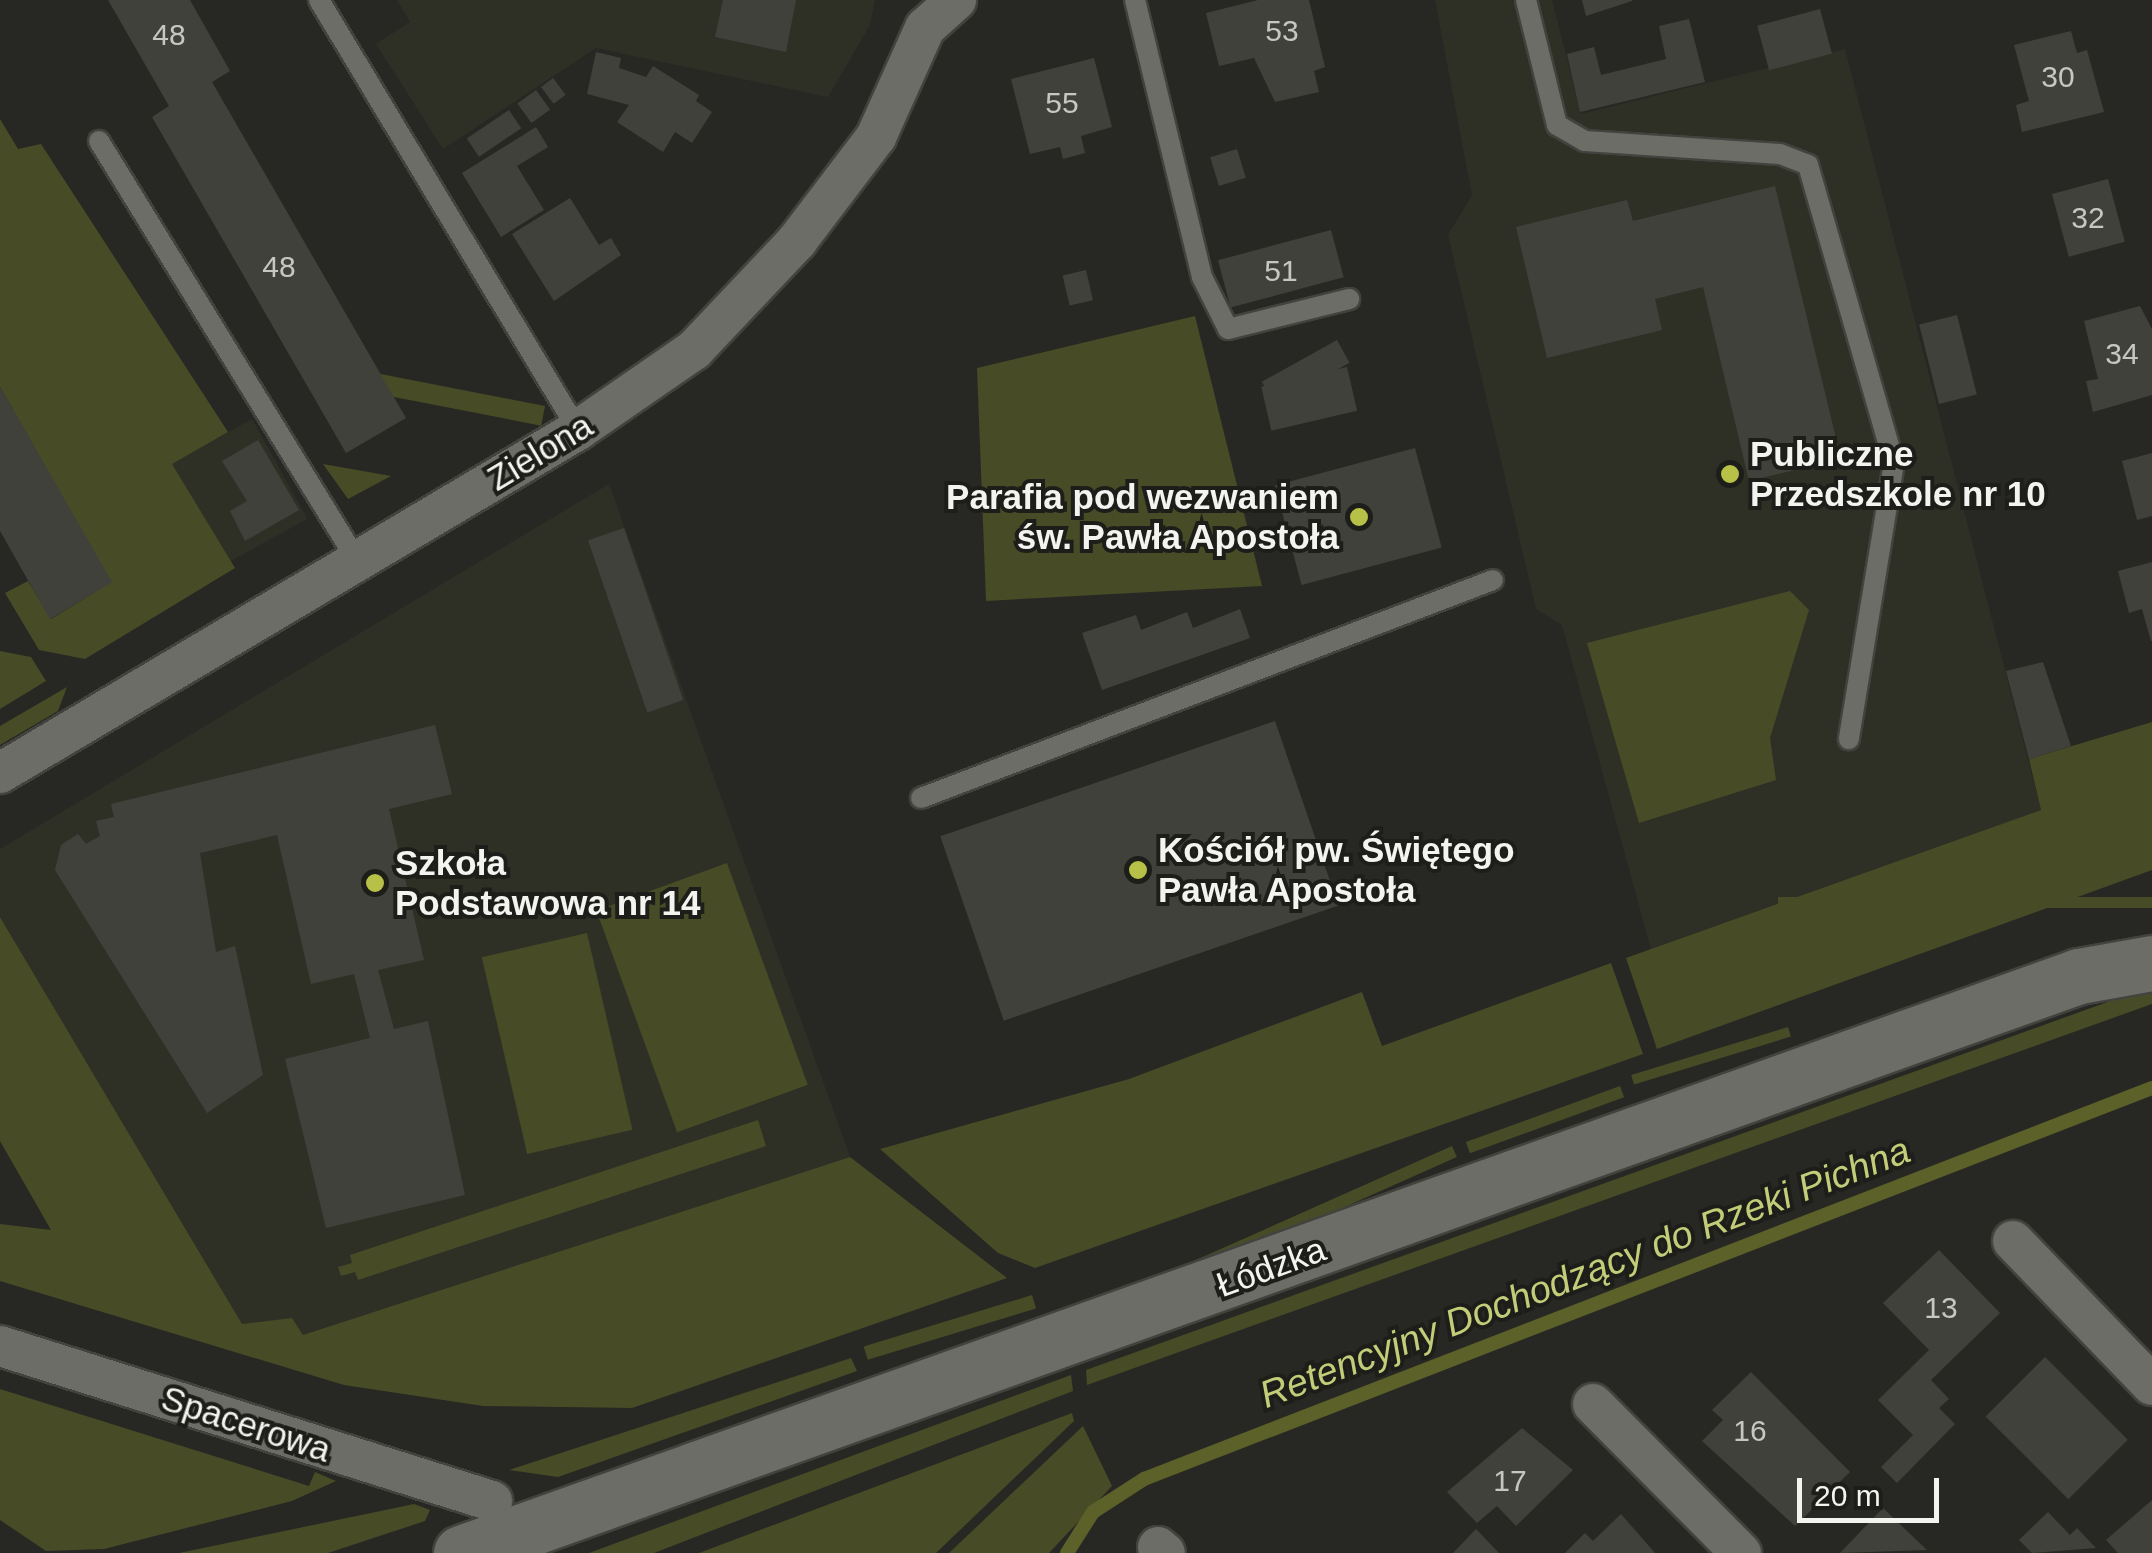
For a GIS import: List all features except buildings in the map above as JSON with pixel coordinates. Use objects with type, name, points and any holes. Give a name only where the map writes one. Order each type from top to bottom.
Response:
[{"type":"main road","name":"Łódzka","points":[[2079,976],[2152,932]]},
{"type":"main road","name":"Łódzka","points":[[461,1553],[2079,976],[2152,963]]},
{"type":"street","name":"Zielona","points":[[0,773],[650,385],[739,309],[876,136],[928,14],[956,0]]},
{"type":"street","points":[[2013,1241],[2152,1385]]},
{"type":"street","name":"Spacerowa","points":[[0,1346],[492,1501]]},
{"type":"street","points":[[1593,1404],[1741,1553]]},
{"type":"lane","points":[[319,0],[578,430]]},
{"type":"lane","points":[[1135,0],[1202,278],[1228,329],[1349,299]]},
{"type":"lane","points":[[1526,0],[1557,125],[1585,140],[1780,154],[1808,165],[1894,463],[1849,739]]},
{"type":"lane","points":[[100,140],[356,561]]},
{"type":"lane","points":[[921,798],[1493,580]]},
{"type":"shaded area","points":[[397,0],[875,0],[870,25],[828,97],[596,48],[443,149],[376,44],[410,22]]},
{"type":"shaded area","name":"Publiczne Przedszkole nr 10","points":[[1435,0],[1552,0],[1581,114],[1845,49],[2041,810],[1651,949],[1562,625],[1536,609],[1448,235],[1472,195]]},
{"type":"shaded area","points":[[252,419],[307,519],[227,563],[172,464]]},
{"type":"shaded area","name":"Szkoła Podstawowa nr 14","points":[[609,484],[850,1157],[303,1335],[292,1318],[242,1324],[0,917],[0,849]]},
{"type":"green space","points":[[0,119],[18,149],[41,144],[228,432],[172,464],[235,568],[85,659],[39,650],[5,593],[28,581],[51,619],[111,582],[0,387]]},
{"type":"green space","points":[[1195,316],[1262,586],[986,601],[977,368]]},
{"type":"green space","points":[[315,361],[545,406],[541,426],[311,381]]},
{"type":"green space","points":[[323,464],[391,476],[348,499]]},
{"type":"green space","points":[[1790,591],[1809,610],[1770,738],[1776,780],[1639,823],[1587,643]]},
{"type":"green space","points":[[0,651],[31,657],[46,681],[0,709]]},
{"type":"green space","points":[[67,687],[58,711],[0,745],[0,726]]},
{"type":"green space","points":[[2152,722],[2152,870],[1657,1049],[1626,958],[2041,810],[2029,759]]},
{"type":"green space","points":[[727,863],[808,1085],[677,1132],[596,911]]},
{"type":"green space","points":[[1778,897],[2152,897],[2152,908],[1778,908]]},
{"type":"green space","points":[[0,917],[242,1324],[292,1318],[303,1335],[850,1157],[1007,1278],[632,1408],[483,1406],[344,1385],[0,1281],[0,1224],[51,1230],[0,1141]]},
{"type":"green space","points":[[587,933],[632,1130],[527,1154],[482,957]]},
{"type":"green space","points":[[1611,963],[1643,1054],[1035,1268],[998,1253],[880,1149],[1129,1079],[1362,992],[1382,1046]]},
{"type":"green space","points":[[2152,986],[2152,1004],[1087,1385],[1086,1370]]},
{"type":"green space","points":[[1788,1027],[1791,1037],[1634,1085],[1631,1075]]},
{"type":"green space","points":[[1620,1086],[1624,1097],[1470,1153],[1466,1142]]},
{"type":"green space","points":[[758,1120],[766,1146],[358,1280],[355,1272],[341,1276],[338,1267],[352,1263],[350,1255]]},
{"type":"green space","points":[[1452,1146],[1457,1157],[1077,1326],[1072,1315]]},
{"type":"green space","points":[[1032,1295],[1036,1308],[868,1360],[864,1346]]},
{"type":"green space","points":[[851,1358],[857,1371],[558,1477],[509,1470]]},
{"type":"green space","points":[[1071,1375],[1073,1391],[654,1553],[589,1553]]},
{"type":"green space","points":[[0,1389],[309,1486],[315,1472],[336,1481],[292,1501],[104,1549],[46,1551],[0,1520]]},
{"type":"green space","points":[[1072,1413],[1074,1421],[936,1553],[699,1553]]},
{"type":"green space","points":[[1083,1426],[1112,1486],[1049,1553],[949,1553]]},
{"type":"green space","points":[[414,1504],[430,1510],[425,1521],[328,1553],[179,1553]]},
{"type":"waterway","name":"Retencyjny Dochodzący do Rzeki Pichna","points":[[1067,1553],[1093,1512],[1144,1479],[2152,1088]]},
{"type":"place","name":"Publiczne Przedszkole nr 10","points":[[1730,474]]},
{"type":"place","name":"Parafia pod wezwaniem św. Pawła Apostoła","points":[[1359,517]]},
{"type":"place","name":"Kościół pw. Świętego Pawła Apostoła","points":[[1138,870]]},
{"type":"place","name":"Szkoła Podstawowa nr 14","points":[[375,883]]}]
